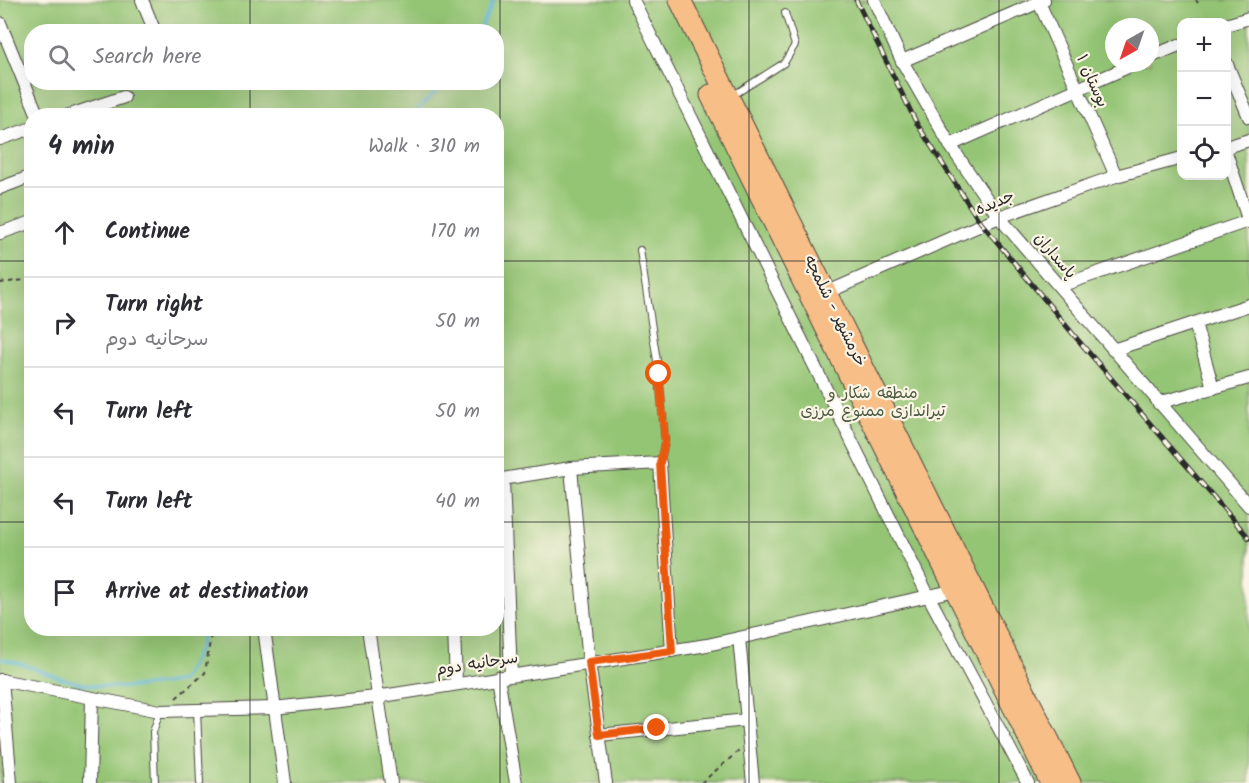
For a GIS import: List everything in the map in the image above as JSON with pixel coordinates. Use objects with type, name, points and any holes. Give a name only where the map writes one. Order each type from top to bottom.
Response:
[{"type":"highway","name":"خرمشهر - شلمچه","points":[[664,0],[1070,783]]},
{"type":"highway","name":"خرمشهر - شلمچه","points":[[680,0],[729,98],[956,590],[1051,783]]},
{"type":"street","points":[[142,0],[152,24]]},
{"type":"street","points":[[633,0],[929,597],[1028,783]]},
{"type":"street","name":"پاسداران","points":[[874,0],[902,61],[950,145],[999,217],[1249,506]]},
{"type":"street","points":[[902,61],[1040,1]]},
{"type":"street","name":"بوستان ۱","points":[[1040,1],[1116,176]]},
{"type":"street","points":[[1231,24],[1249,18]]},
{"type":"street","points":[[0,23],[24,82]]},
{"type":"street","points":[[1159,53],[1177,46]]},
{"type":"street","points":[[950,145],[1116,72]]},
{"type":"street","points":[[1231,72],[1249,117]]},
{"type":"street","points":[[27,90],[35,108]]},
{"type":"street","points":[[91,108],[124,97]]},
{"type":"street","points":[[0,139],[24,131]]},
{"type":"street","points":[[1231,146],[1249,140]]},
{"type":"street","name":"جدیده","points":[[819,296],[999,217],[1116,176],[1177,159]]},
{"type":"street","points":[[1060,286],[1249,221],[1231,165]]},
{"type":"street","points":[[0,188],[24,179]]},
{"type":"street","points":[[0,233],[24,225]]},
{"type":"street","points":[[1113,350],[1249,305]]},
{"type":"street","points":[[1195,323],[1213,388]]},
{"type":"street","points":[[1158,403],[1249,378]]},
{"type":"street","points":[[504,479],[571,468],[660,463],[672,651]]},
{"type":"street","points":[[571,468],[589,662],[606,783]]},
{"type":"street","name":"سرحانیه دوم","points":[[1,680],[160,711],[273,708],[376,697],[589,662],[672,651],[956,590]]},
{"type":"street","points":[[265,636],[285,783]]},
{"type":"street","points":[[370,636],[378,679],[376,697],[391,783]]},
{"type":"street","points":[[454,636],[456,684]]},
{"type":"street","points":[[503,636],[504,676],[516,783]]},
{"type":"street","points":[[739,638],[753,783]]},
{"type":"street","points":[[1,680],[11,783]]},
{"type":"street","points":[[90,783],[92,698]]},
{"type":"street","points":[[599,735],[747,720]]},
{"type":"lane","points":[[729,98],[784,63],[795,45],[785,13]]},
{"type":"lane","points":[[640,250],[659,374],[665,441],[660,463]]},
{"type":"lane","points":[[197,710],[200,783]]},
{"type":"lane","points":[[155,783],[153,732],[160,711]]},
{"type":"path","points":[[0,283],[24,280]]},
{"type":"path","points":[[160,711],[206,673],[211,636]]},
{"type":"path","points":[[701,783],[733,754],[749,744]]},
{"type":"green space","name":"منطقه شکار و تیراندازی ممنوع مرزی","points":[[0,0],[1249,0],[1249,783],[0,783]]},
{"type":"waterway","points":[[483,24],[494,0]]},
{"type":"waterway","points":[[419,108],[438,90]]},
{"type":"waterway","points":[[0,659],[81,683],[110,687],[138,687],[182,681],[200,647],[202,636]]},
{"type":"railway","points":[[856,0],[917,124],[978,219],[1078,340],[1249,538]]},
{"type":"route","points":[[657,728],[599,735],[589,662],[672,651],[660,463],[665,441],[659,374]]}]
